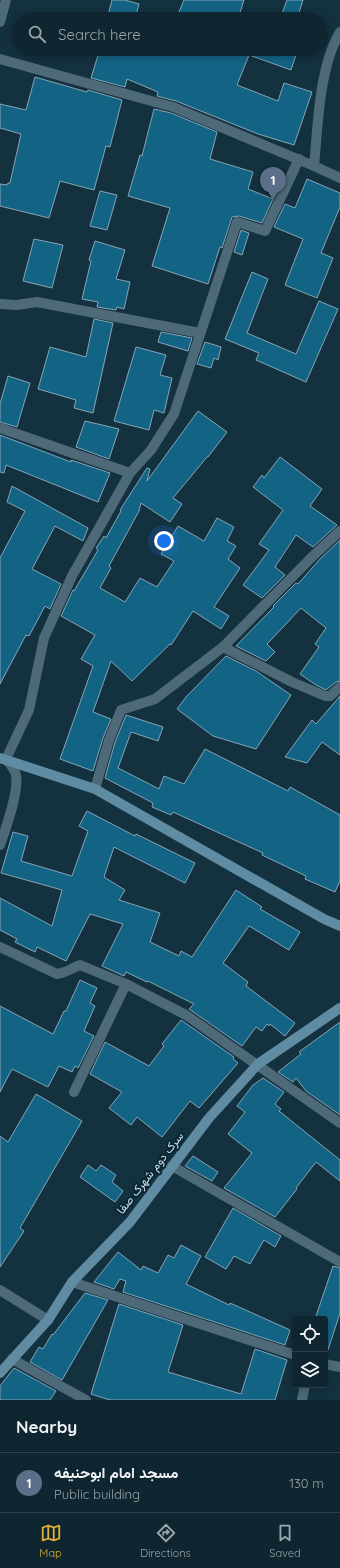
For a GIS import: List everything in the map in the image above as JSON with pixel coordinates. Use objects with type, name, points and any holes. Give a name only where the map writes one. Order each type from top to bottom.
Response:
[{"type":"street","points":[[0,22],[6,0]]},
{"type":"street","points":[[314,166],[326,66],[335,40],[340,32]]},
{"type":"street","points":[[0,59],[173,107],[340,178]]},
{"type":"street","points":[[3,758],[29,710],[44,638],[72,576],[130,473],[151,450],[174,414],[237,222],[266,232],[299,160]]},
{"type":"street","points":[[0,304],[17,305],[37,302],[200,333]]},
{"type":"street","points":[[0,428],[130,473]]},
{"type":"street","points":[[95,788],[109,740],[121,710],[156,699],[223,647],[313,556],[340,531]]},
{"type":"street","points":[[223,647],[292,682],[325,696],[330,696],[340,687]]},
{"type":"street","points":[[3,758],[95,788],[324,919],[340,926]]},
{"type":"street","points":[[0,845],[8,823],[17,784],[16,773],[3,758]]},
{"type":"street","points":[[0,946],[57,974],[64,973],[80,965],[126,984],[186,1015],[258,1064],[340,1123]]},
{"type":"street","points":[[74,1092],[126,984]]},
{"type":"street","name":"سرک دوم شهرک صفا","points":[[0,1373],[48,1320],[72,1282],[130,1222],[209,1118],[258,1064],[340,1008]]},
{"type":"street","points":[[172,1166],[340,1262]]},
{"type":"street","points":[[72,1282],[292,1354]]},
{"type":"street","points":[[0,1290],[48,1320]]},
{"type":"street","points":[[12,1359],[86,1400]]},
{"type":"street","points":[[328,1365],[340,1367]]},
{"type":"street","points":[[302,1400],[305,1388]]},
{"type":"building","points":[[112,0],[125,0],[139,4],[137,12],[109,12]]},
{"type":"building","points":[[184,0],[244,0],[240,12],[179,12]]},
{"type":"building","points":[[287,0],[303,0],[299,12],[283,12]]},
{"type":"building","points":[[98,56],[249,56],[237,85],[278,101],[284,83],[312,92],[294,145],[258,134],[176,101],[157,96],[158,92],[127,79],[125,87],[91,78]]},
{"type":"building","points":[[252,56],[296,56],[291,70]]},
{"type":"building","points":[[35,77],[87,92],[88,90],[122,100],[110,147],[106,146],[94,190],[60,181],[49,218],[0,206],[0,184],[7,185],[10,183],[21,134],[0,128],[0,104],[26,110]]},
{"type":"building","points":[[154,109],[171,113],[217,132],[210,159],[253,172],[248,189],[273,199],[262,223],[239,216],[232,217],[208,284],[152,266],[170,208],[128,196],[140,155],[142,156]]},
{"type":"building","points":[[307,179],[340,193],[340,207],[321,253],[333,258],[317,298],[285,285],[303,239],[274,227],[285,204],[295,208]]},
{"type":"building","points":[[100,191],[117,195],[107,230],[90,226]]},
{"type":"building","points":[[241,230],[249,233],[242,255],[234,252]]},
{"type":"building","points":[[34,239],[63,245],[52,288],[23,281]]},
{"type":"building","points":[[95,241],[125,250],[116,279],[130,282],[124,309],[117,307],[116,310],[97,307],[98,302],[82,299],[91,261],[89,260]]},
{"type":"building","points":[[252,272],[268,279],[247,333],[296,354],[319,301],[338,309],[306,382],[256,360],[259,353],[225,339]]},
{"type":"building","points":[[94,319],[113,323],[93,413],[74,408],[76,400],[38,389],[50,347],[86,357]]},
{"type":"building","points":[[161,332],[192,338],[188,351],[158,342]]},
{"type":"building","points":[[205,342],[221,347],[218,360],[214,358],[211,368],[197,364]]},
{"type":"building","points":[[136,347],[166,355],[160,375],[172,378],[164,413],[154,410],[149,430],[114,421]]},
{"type":"building","points":[[8,376],[30,383],[17,427],[0,422],[0,404]]},
{"type":"building","points":[[198,411],[227,432],[173,498],[182,504],[170,522],[141,503],[139,511],[109,566],[111,568],[100,588],[125,602],[140,578],[157,587],[174,561],[161,554],[178,526],[204,541],[217,518],[234,527],[227,541],[236,546],[228,559],[240,568],[214,607],[229,616],[221,629],[193,611],[171,645],[170,644],[132,681],[111,661],[93,712],[111,719],[103,738],[93,771],[60,759],[93,666],[81,659],[95,635],[61,616],[73,590],[74,591],[98,550],[96,548],[104,536],[106,538],[121,511],[120,510],[147,468],[150,469],[147,481]]},
{"type":"building","points":[[85,421],[119,429],[109,459],[76,447]]},
{"type":"building","points":[[0,435],[71,462],[71,460],[110,473],[98,502],[6,465],[4,473],[0,472]]},
{"type":"building","points":[[280,457],[322,489],[310,506],[337,525],[313,547],[296,535],[275,567],[285,575],[262,598],[243,585],[269,550],[259,544],[283,510],[253,487],[262,475],[264,478]]},
{"type":"building","points":[[12,486],[88,528],[83,541],[55,526],[32,569],[61,584],[50,609],[45,606],[29,636],[26,635],[0,684],[0,558],[25,511],[7,502]]},
{"type":"building","points":[[340,540],[340,681],[336,682],[326,690],[300,674],[319,647],[315,644],[326,628],[301,608],[267,644],[275,652],[266,661],[236,646],[274,607],[273,606],[296,583],[298,584],[320,559]]},
{"type":"building","points":[[226,656],[256,671],[291,695],[256,749],[213,736],[177,709],[186,697]]},
{"type":"building","points":[[340,696],[340,755],[322,742],[307,763],[285,757],[312,720],[316,724]]},
{"type":"building","points":[[126,715],[163,727],[158,741],[131,732],[118,768],[159,789],[164,776],[184,784],[205,749],[288,791],[290,787],[340,815],[340,881],[335,892],[305,879],[306,876],[262,855],[263,853],[173,812],[171,815],[152,807],[153,803],[105,778],[115,742]]},
{"type":"building","points":[[87,811],[135,836],[136,834],[195,863],[185,883],[114,847],[104,877],[125,890],[119,900],[160,913],[150,942],[179,956],[181,951],[192,957],[236,890],[262,907],[260,909],[300,932],[289,950],[249,926],[223,963],[248,982],[246,986],[295,1023],[285,1036],[270,1024],[269,1026],[267,1024],[262,1031],[256,1027],[242,1046],[189,1009],[194,1004],[148,981],[147,982],[126,972],[124,976],[102,966],[123,924],[90,914],[66,961],[37,947],[35,952],[15,942],[17,939],[0,930],[0,898],[52,926],[62,890],[1,873],[13,832],[28,836],[21,861],[72,876],[88,831],[79,826]]},
{"type":"building","points":[[80,980],[97,988],[90,1003],[95,1006],[84,1031],[94,1036],[78,1068],[75,1066],[72,1072],[59,1066],[48,1087],[12,1069],[0,1092],[0,1006],[53,1034],[64,1011],[66,1011]]},
{"type":"building","points":[[181,1020],[234,1057],[233,1059],[238,1063],[199,1108],[190,1101],[162,1137],[137,1117],[131,1125],[109,1108],[122,1092],[90,1074],[105,1042],[149,1066],[164,1046],[162,1044]]},
{"type":"building","points":[[340,1022],[340,1115],[306,1091],[296,1078],[293,1082],[278,1072],[301,1054],[299,1052]]},
{"type":"building","points":[[263,1078],[284,1092],[275,1104],[281,1109],[279,1111],[340,1160],[340,1181],[316,1162],[275,1217],[224,1188],[252,1153],[228,1134],[245,1112],[237,1106],[253,1085]]},
{"type":"building","points":[[36,1094],[82,1121],[20,1228],[24,1231],[0,1267],[0,1136],[8,1142]]},
{"type":"building","points":[[193,1156],[218,1172],[212,1181],[185,1166]]},
{"type":"building","points":[[88,1165],[96,1171],[101,1165],[116,1175],[112,1182],[123,1191],[115,1202],[80,1177]]},
{"type":"building","points":[[233,1208],[281,1236],[275,1247],[264,1240],[250,1264],[234,1256],[226,1269],[205,1257]]},
{"type":"building","points":[[181,1245],[201,1256],[186,1284],[229,1305],[230,1303],[290,1330],[285,1345],[123,1292],[126,1281],[120,1279],[114,1289],[94,1282],[118,1252],[141,1270],[143,1266],[158,1273],[168,1255],[174,1258]]},
{"type":"building","points":[[333,1266],[340,1268],[340,1313],[328,1350],[328,1316],[316,1316]]},
{"type":"building","points":[[85,1293],[108,1300],[62,1380],[30,1362],[39,1347],[43,1349],[52,1334],[53,1335]]},
{"type":"building","points":[[119,1304],[183,1325],[168,1372],[241,1394],[255,1349],[287,1360],[275,1400],[110,1400],[91,1394]]},
{"type":"building","points":[[14,1368],[56,1391],[50,1400],[0,1400],[0,1386]]},
{"type":"place","name":"مسجد امام ابوحنیفه","points":[[273,200]]}]
